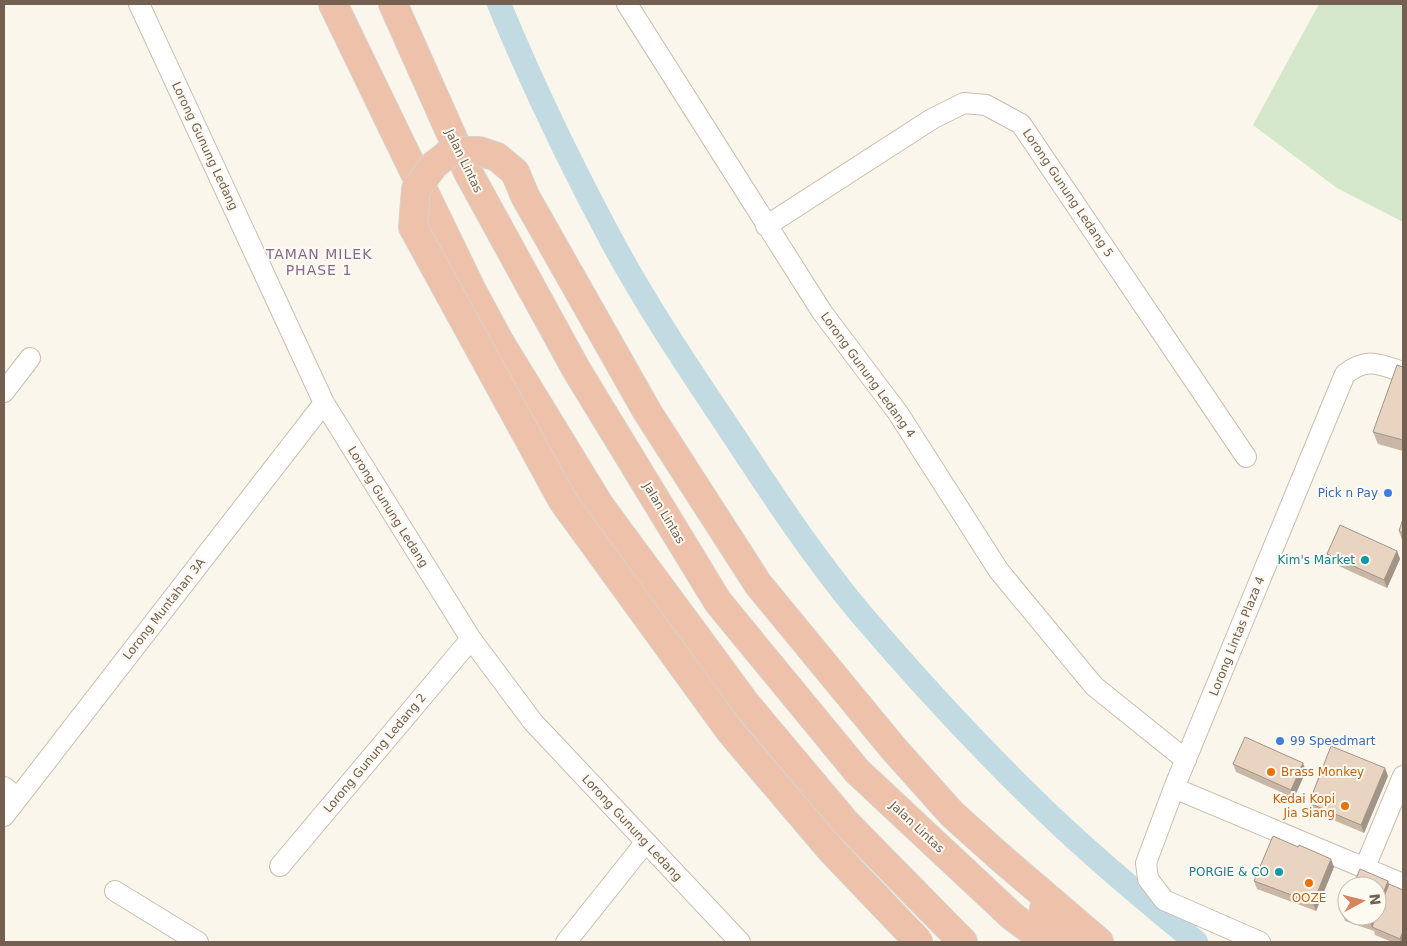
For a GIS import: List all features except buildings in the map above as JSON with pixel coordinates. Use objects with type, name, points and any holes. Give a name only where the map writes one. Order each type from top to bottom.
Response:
[{"type":"highway","points":[[333,4],[472,291],[499,341],[600,506],[746,704],[845,822],[963,942]]},
{"type":"highway","name":"Jalan Lintas","points":[[393,4],[476,188],[576,368],[718,602],[857,771],[1012,916],[1047,942]]},
{"type":"highway","points":[[919,942],[832,851],[730,731],[563,501],[413,227],[416,189],[434,165],[452,151],[479,151],[496,157],[515,172],[525,196],[648,413],[758,584],[892,748],[952,814],[1023,879],[1098,942]]},
{"type":"highway","points":[[1023,879],[1067,942]]},
{"type":"street","name":"Lorong Gunung Ledang","points":[[139,4],[324,403],[471,639],[533,722],[740,942]]},
{"type":"street","name":"Lorong Gunung Ledang 4","points":[[626,4],[822,312],[898,413],[999,571],[1094,686],[1186,760]]},
{"type":"street","name":"Lorong Gunung Ledang 5","points":[[766,226],[932,119],[964,103],[986,105],[1021,124],[1246,457]]},
{"type":"street","points":[[4,392],[30,358]]},
{"type":"street","name":"Lorong Lintas Plaza 4","points":[[1260,942],[1164,900],[1148,879],[1146,863],[1174,788],[1345,374],[1366,362],[1403,372]]},
{"type":"street","name":"Lorong Muntahan 3A","points":[[4,816],[11,793],[324,403]]},
{"type":"street","name":"Lorong Gunung Ledang 2","points":[[280,866],[471,639]]},
{"type":"street","points":[[1365,867],[1403,776]]},
{"type":"street","points":[[1174,788],[1403,884]]},
{"type":"street","points":[[566,942],[645,843]]},
{"type":"street","points":[[115,891],[198,942]]},
{"type":"green space","points":[[1319,4],[1403,4],[1403,222],[1337,188],[1253,125]]},
{"type":"waterway","points":[[499,4],[525,65],[568,156],[628,270],[657,318],[779,504],[827,571],[901,660],[1005,771],[1088,851],[1196,942]]},
{"type":"place","name":"Pick n Pay","points":[[1388,493]]},
{"type":"place","name":"Kim's Market","points":[[1365,560]]},
{"type":"place","name":"99 Speedmart","points":[[1280,741]]},
{"type":"place","name":"Brass Monkey","points":[[1271,772]]},
{"type":"place","name":"Kedai Kopi Jia Siang","points":[[1345,806]]},
{"type":"place","name":"PORGIE & CO","points":[[1279,872]]},
{"type":"place","name":"OOZE","points":[[1309,883]]},
{"type":"district","name":"TAMAN MILEK PHASE 1","points":[[319,262]]}]
